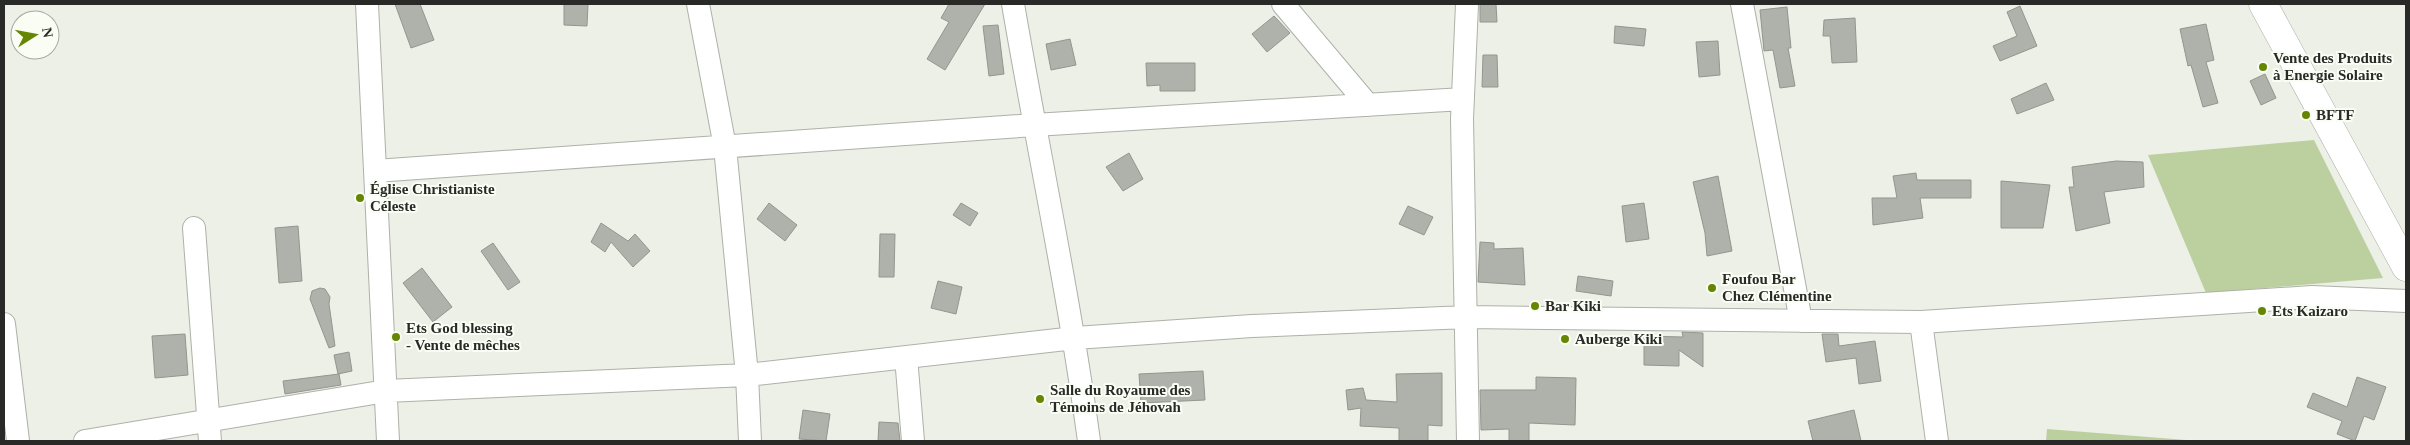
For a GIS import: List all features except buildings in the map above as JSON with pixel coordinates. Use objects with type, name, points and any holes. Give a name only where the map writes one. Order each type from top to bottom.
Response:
[{"type":"main road","points":[[2263,4],[2406,267]]},
{"type":"street","points":[[368,4],[388,441]]},
{"type":"street","points":[[698,4],[725,147],[746,375],[750,441]]},
{"type":"street","points":[[1013,4],[1075,338],[1088,441]]},
{"type":"street","points":[[1283,4],[1368,105]]},
{"type":"street","points":[[1467,4],[1463,99],[1468,441]]},
{"type":"street","points":[[1742,4],[1801,321]]},
{"type":"street","points":[[375,171],[1034,125],[1463,99]]},
{"type":"street","points":[[194,228],[210,431]]},
{"type":"street","points":[[85,441],[210,431],[386,391],[746,375],[1075,338],[1252,326],[1467,318],[1921,322],[2312,297],[2406,301]]},
{"type":"street","points":[[1921,322],[1937,441]]},
{"type":"street","points":[[4,324],[18,441]]},
{"type":"street","points":[[906,357],[913,441]]},
{"type":"green space","points":[[2314,140],[2383,278],[2206,293],[2148,155]]},
{"type":"green space","points":[[2047,429],[2199,441],[2046,441]]},
{"type":"place","name":"Vente des Produits à Energie Solaire","points":[[2263,67]]},
{"type":"place","name":"BFTF","points":[[2306,115]]},
{"type":"place","name":"Église Christianiste Céleste","points":[[360,198]]},
{"type":"place","name":"Foufou Bar Chez Clémentine","points":[[1712,288]]},
{"type":"place","name":"Bar Kiki","points":[[1535,306]]},
{"type":"place","name":"Ets Kaizaro","points":[[2262,311]]},
{"type":"place","name":"Ets God blessing - Vente de mêches","points":[[396,337]]},
{"type":"place","name":"Auberge Kiki","points":[[1565,339]]},
{"type":"place","name":"Salle du Royaume des Témoins de Jéhovah","points":[[1040,399]]}]
